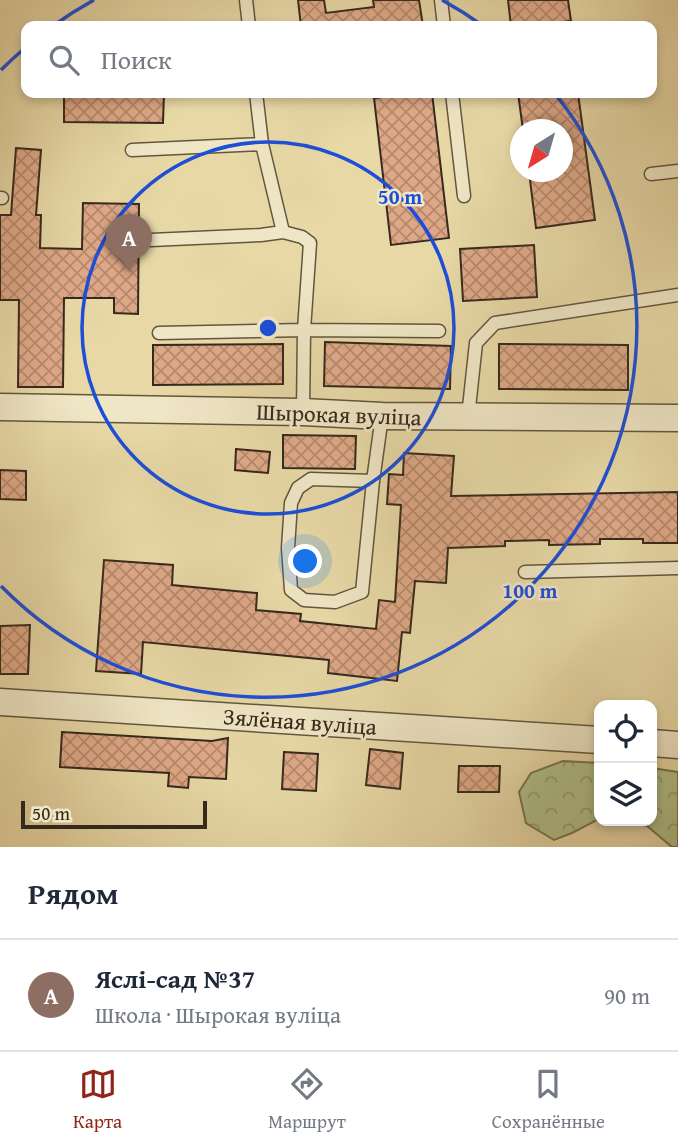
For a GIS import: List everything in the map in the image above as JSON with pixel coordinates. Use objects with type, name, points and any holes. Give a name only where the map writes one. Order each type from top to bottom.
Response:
[{"type":"street","name":"Шырокая вуліца","points":[[0,407],[303,412],[382,416],[678,418]]},
{"type":"street","name":"Зялёная вуліца","points":[[0,702],[594,740]]},
{"type":"street","points":[[657,743],[678,745]]},
{"type":"lane","points":[[246,0],[248,21]]},
{"type":"lane","points":[[441,0],[443,21]]},
{"type":"lane","points":[[257,98],[262,144],[283,232]]},
{"type":"lane","points":[[453,98],[464,196]]},
{"type":"lane","points":[[132,150],[262,144]]},
{"type":"lane","points":[[651,174],[678,171]]},
{"type":"lane","points":[[150,240],[283,232],[302,237],[310,243],[304,330],[303,412]]},
{"type":"lane","points":[[468,417],[476,343],[495,323],[678,295]]},
{"type":"lane","points":[[159,333],[439,331]]},
{"type":"lane","points":[[373,481],[311,479],[299,488],[291,503],[288,548],[291,590],[304,600],[335,602],[362,592],[382,416]]},
{"type":"lane","points":[[525,572],[678,568]]},
{"type":"green space","points":[[563,761],[594,763],[594,822],[554,840],[526,823],[519,792],[531,773]]},
{"type":"green space","points":[[657,769],[678,772],[678,847],[672,847],[647,826],[657,826]]},
{"type":"building","points":[[298,0],[324,0],[326,13],[374,7],[373,0],[419,0],[422,21],[300,21]]},
{"type":"building","points":[[508,0],[568,0],[571,21],[510,21]]},
{"type":"building","points":[[64,98],[164,98],[163,123],[64,122]]},
{"type":"building","points":[[374,98],[433,98],[449,238],[391,245]]},
{"type":"building","points":[[519,98],[579,98],[595,220],[536,228],[530,182],[573,182],[573,119],[522,119]]},
{"type":"building","points":[[16,148],[41,150],[36,215],[41,215],[40,248],[82,249],[83,203],[139,204],[138,314],[114,313],[114,298],[64,298],[63,387],[18,387],[19,300],[0,300],[0,215],[11,215]]},
{"type":"building","points":[[534,245],[537,297],[463,301],[460,249]]},
{"type":"building","points":[[325,342],[451,346],[450,389],[324,386]]},
{"type":"building","points":[[283,344],[283,384],[153,385],[153,345]]},
{"type":"building","points":[[499,344],[628,345],[628,390],[499,389]]},
{"type":"building","points":[[283,435],[356,436],[355,469],[283,468]]},
{"type":"building","points":[[236,449],[270,452],[268,473],[235,470]]},
{"type":"building","points":[[404,453],[454,456],[451,496],[678,492],[678,543],[643,543],[643,539],[600,539],[600,544],[549,545],[549,540],[505,541],[505,546],[448,548],[446,583],[415,581],[410,633],[402,632],[397,681],[328,673],[329,660],[143,642],[141,674],[96,671],[104,560],[173,565],[172,585],[257,593],[256,610],[301,614],[300,621],[376,629],[379,600],[395,602],[401,505],[387,504],[389,474],[403,475]]},
{"type":"building","points":[[0,470],[26,471],[26,500],[0,499]]},
{"type":"building","points":[[30,625],[28,674],[0,674],[0,626]]},
{"type":"building","points":[[62,732],[212,741],[228,738],[226,779],[189,777],[188,788],[168,786],[169,773],[60,767]]},
{"type":"building","points":[[370,749],[403,753],[400,789],[366,785]]},
{"type":"building","points":[[284,752],[318,754],[316,791],[282,789]]},
{"type":"building","points":[[459,766],[500,766],[499,792],[458,792]]},
{"type":"place","name":"Яслі-сад №37","points":[[129,272]]}]
